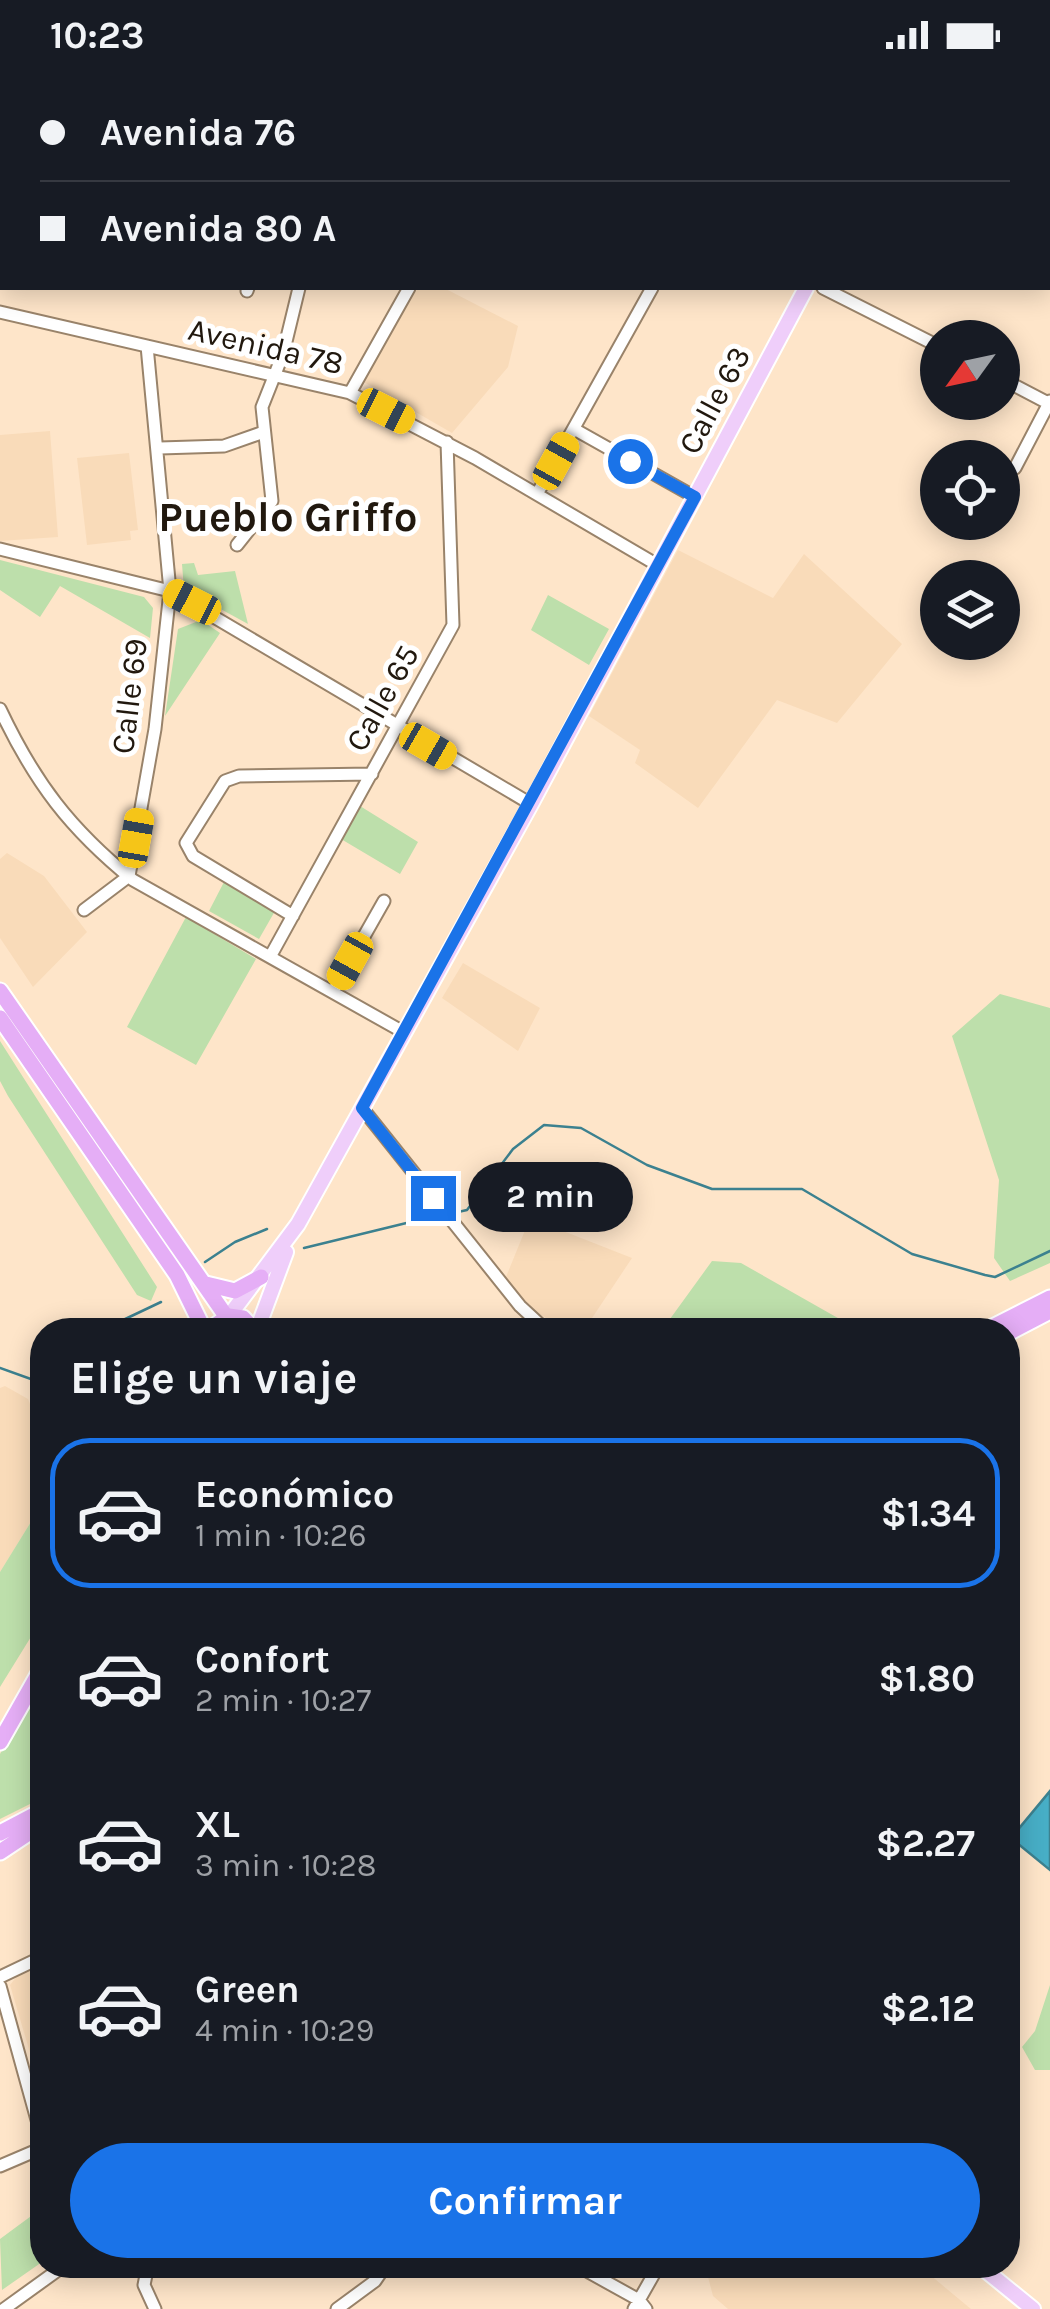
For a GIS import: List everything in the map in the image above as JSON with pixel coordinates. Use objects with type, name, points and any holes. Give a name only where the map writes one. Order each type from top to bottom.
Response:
[{"type":"highway","points":[[0,991],[228,1316]]},
{"type":"highway","points":[[0,1018],[177,1275],[198,1318]]},
{"type":"highway","points":[[202,1282],[224,1292],[235,1292],[261,1277]]},
{"type":"highway","points":[[1011,1318],[1050,1298]]},
{"type":"highway","points":[[1020,1327],[1050,1311]]},
{"type":"highway","points":[[224,1318],[243,1318]]},
{"type":"highway","points":[[0,1722],[30,1671]]},
{"type":"highway","points":[[0,1742],[30,1689]]},
{"type":"highway","points":[[0,1833],[30,1817]]},
{"type":"highway","points":[[0,1842],[30,1829]]},
{"type":"highway","points":[[0,1852],[30,1832]]},
{"type":"main road","name":"Calle 63","points":[[228,1316],[298,1224],[531,804],[805,290]]},
{"type":"main road","name":"Calle 63","points":[[261,1318],[298,1224]]},
{"type":"main road","points":[[995,2278],[1033,2309]]},
{"type":"street","points":[[237,545],[272,500],[262,407],[297,290]]},
{"type":"street","points":[[350,393],[409,290]]},
{"type":"street","points":[[537,494],[651,290]]},
{"type":"street","points":[[827,290],[920,337]]},
{"type":"street","name":"Avenida 78","points":[[0,312],[350,393],[447,442],[659,566]]},
{"type":"street","name":"Calle 69","points":[[128,876],[155,729],[170,590],[160,448],[147,346]]},
{"type":"street","points":[[1020,388],[1050,403],[1020,459]]},
{"type":"street","points":[[574,429],[695,497]]},
{"type":"street","points":[[160,448],[224,446],[262,433]]},
{"type":"street","name":"Calle 65","points":[[270,957],[453,625],[447,442]]},
{"type":"street","points":[[0,549],[170,590],[531,804]]},
{"type":"street","points":[[0,710],[34,772],[85,841],[128,876],[405,1033]]},
{"type":"street","points":[[294,916],[193,856],[186,843],[225,781],[238,776],[372,774]]},
{"type":"street","points":[[84,910],[128,876]]},
{"type":"street","points":[[333,991],[384,901]]},
{"type":"street","points":[[362,1108],[533,1318]]},
{"type":"street","points":[[0,1977],[30,1963]]},
{"type":"street","points":[[0,1986],[30,2095]]},
{"type":"street","points":[[0,2166],[30,2153]]},
{"type":"street","points":[[4,2309],[48,2278]]},
{"type":"street","points":[[145,2278],[144,2285],[155,2309]]},
{"type":"street","points":[[337,2309],[377,2278]]},
{"type":"street","points":[[596,2278],[640,2306],[653,2278]]},
{"type":"shaded area","points":[[417,290],[448,290],[518,326],[508,367],[452,433],[362,381]]},
{"type":"shaded area","points":[[50,431],[58,537],[0,541],[0,435]]},
{"type":"shaded area","points":[[129,453],[138,530],[130,531],[131,540],[87,545],[77,458]]},
{"type":"shaded area","points":[[678,550],[773,598],[804,554],[902,644],[837,723],[777,700],[698,808],[635,763],[640,750],[589,716]]},
{"type":"shaded area","points":[[7,853],[44,876],[87,932],[33,987],[0,938],[0,859]]},
{"type":"shaded area","points":[[463,963],[540,1008],[518,1051],[442,998]]},
{"type":"shaded area","points":[[530,1218],[632,1258],[592,1318],[546,1318],[526,1306],[506,1277]]},
{"type":"shaded area","points":[[5,1386],[30,1404],[30,1523],[0,1572],[0,1388]]},
{"type":"shaded area","points":[[30,1969],[30,2053],[10,1985]]},
{"type":"shaded area","points":[[708,2278],[934,2278],[971,2309],[728,2309],[713,2296]]},
{"type":"green space","points":[[0,560],[144,597],[153,608],[150,638],[60,586],[40,617],[0,590]]},
{"type":"green space","points":[[194,563],[198,575],[235,571],[248,624],[184,589],[182,564]]},
{"type":"green space","points":[[548,595],[609,629],[589,665],[531,630]]},
{"type":"green space","points":[[201,620],[220,633],[165,716],[178,629]]},
{"type":"green space","points":[[360,806],[418,842],[400,874],[341,839]]},
{"type":"green space","points":[[224,882],[275,911],[259,939],[209,911]]},
{"type":"green space","points":[[186,917],[256,959],[196,1065],[127,1027]]},
{"type":"green space","points":[[1000,994],[1050,1008],[1050,1263],[1010,1281],[994,1258],[999,1180],[952,1036]]},
{"type":"green space","points":[[0,1041],[157,1287],[151,1301],[137,1295],[8,1096],[0,1081]]},
{"type":"green space","points":[[712,1261],[741,1263],[838,1318],[671,1318]]},
{"type":"green space","points":[[30,1523],[30,1638],[0,1687],[0,1572]]},
{"type":"green space","points":[[30,1699],[30,1804],[0,1819],[0,1754]]},
{"type":"green space","points":[[1050,1985],[1050,2070],[1035,2070],[1022,2047],[1035,2031]]},
{"type":"green space","points":[[30,2217],[30,2270],[2,2290],[0,2239]]},
{"type":"water","points":[[1050,1791],[1050,1870],[1020,1845],[1020,1827]]},
{"type":"waterway","points":[[458,1212],[467,1210],[513,1149],[544,1125],[581,1128],[647,1165],[712,1189],[802,1189],[912,1254],[985,1275],[995,1277],[1050,1251]]},
{"type":"waterway","points":[[304,1248],[431,1217]]},
{"type":"waterway","points":[[205,1262],[235,1242],[267,1229]]},
{"type":"waterway","points":[[127,1318],[161,1302]]},
{"type":"waterway","points":[[0,1368],[30,1379]]},
{"type":"district","name":"Pueblo Griffo","points":[[288,516]]},
{"type":"route","points":[[433,1198],[362,1108],[695,497],[630,461]]}]
